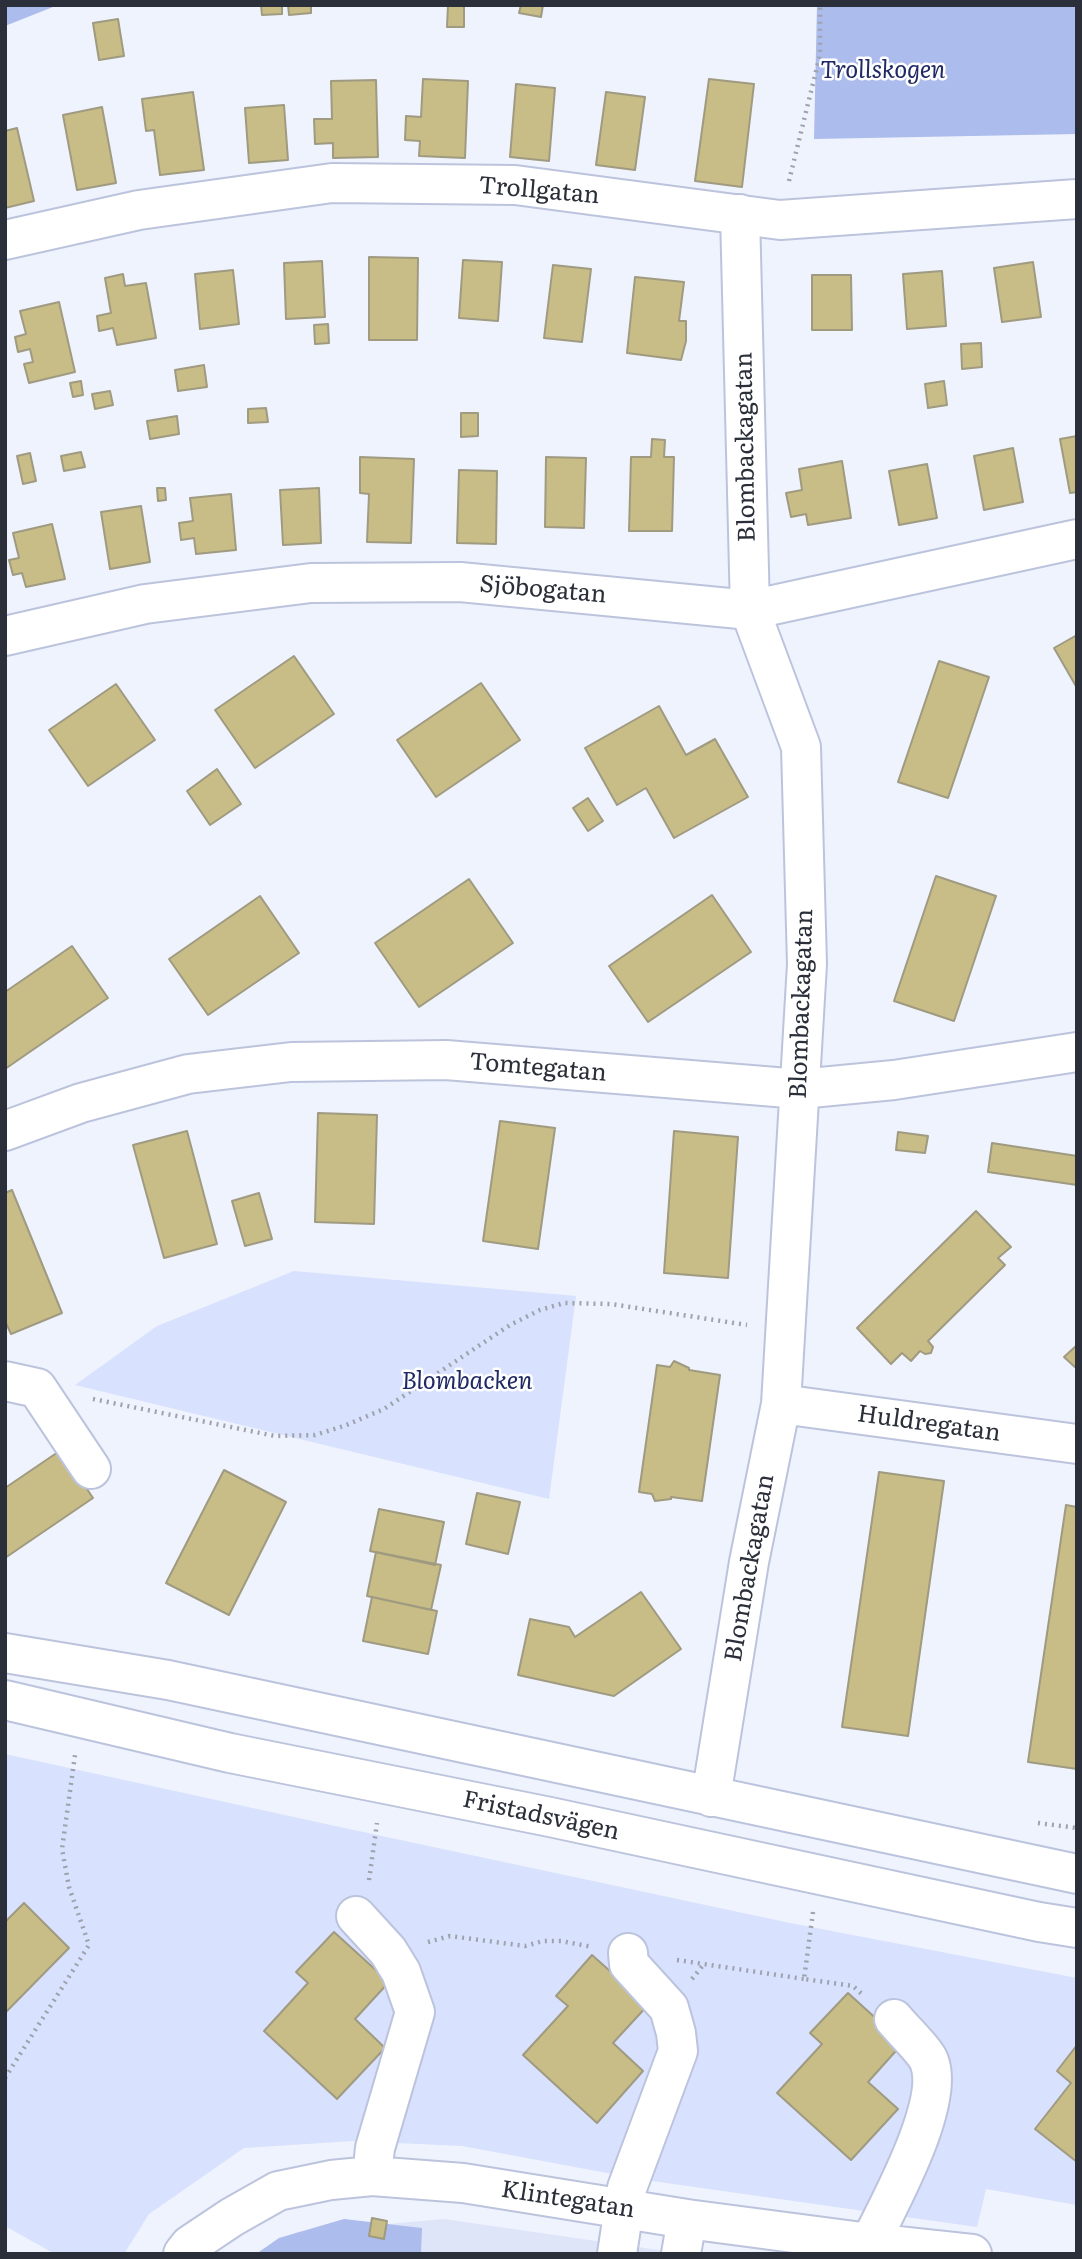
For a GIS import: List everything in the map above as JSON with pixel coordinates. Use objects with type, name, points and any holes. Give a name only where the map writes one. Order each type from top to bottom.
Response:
[{"type":"street","name":"Trollgatan","points":[[5,240],[139,210],[332,183],[515,185],[780,220],[1077,199]]},
{"type":"street","name":"Blombackagatan","points":[[711,1797],[749,1562],[780,1404],[807,964],[801,747],[750,610],[740,214]]},
{"type":"street","name":"Sjöbogatan","points":[[5,636],[145,604],[311,583],[460,582],[750,610],[1077,539]]},
{"type":"street","name":"Tomtegatan","points":[[5,1131],[81,1103],[188,1074],[291,1062],[446,1060],[800,1089],[894,1080],[1077,1052]]},
{"type":"street","points":[[21,1385],[91,1469]]},
{"type":"street","name":"Huldregatan","points":[[780,1404],[1077,1444]]},
{"type":"street","points":[[5,1653],[168,1680],[1077,1874]]},
{"type":"street","name":"Fristadsvägen","points":[[5,1700],[230,1753],[1077,1928]]},
{"type":"street","points":[[356,1916],[388,1951],[401,1972],[415,2012],[374,2148],[372,2176]]},
{"type":"street","points":[[617,2254],[627,2188],[677,2051],[676,2033],[669,2008],[629,1964],[628,1953]]},
{"type":"street","points":[[870,2243],[921,2137],[932,2088],[929,2061],[894,2020]]},
{"type":"street","name":"Klintegatan","points":[[183,2254],[190,2245],[232,2217],[278,2191],[331,2180],[372,2176],[463,2183],[625,2210],[684,2236],[870,2243],[970,2254]]},
{"type":"path","points":[[780,220],[820,55],[820,5]]},
{"type":"path","points":[[21,1385],[275,1436],[315,1435],[384,1409],[510,1325],[540,1310],[564,1303],[611,1304],[785,1330]]},
{"type":"path","points":[[5,2078],[89,1945],[69,1887],[62,1849],[75,1752]]},
{"type":"path","points":[[356,1916],[365,1903],[377,1823]]},
{"type":"path","points":[[813,1911],[804,1979],[853,1986],[894,2020]]},
{"type":"shaded area","points":[[444,2219],[686,2254],[262,2254],[297,2232]]},
{"type":"green space","points":[[5,5],[58,5],[5,26]]},
{"type":"green space","name":"Trollskogen","points":[[817,5],[1077,5],[1077,134],[814,139]]},
{"type":"green space","name":"Blombacken","points":[[294,1271],[576,1296],[549,1499],[75,1385],[157,1326]]},
{"type":"green space","points":[[5,1754],[790,1923],[1077,1978],[1077,2205],[986,2189],[977,2227],[645,2180],[462,2146],[353,2141],[244,2148],[149,2214],[124,2254],[55,2254],[5,2226]]},
{"type":"green space","points":[[344,2219],[422,2228],[421,2254],[256,2254],[279,2238]]},
{"type":"building","points":[[261,5],[282,5],[282,14],[262,15]]},
{"type":"building","points":[[288,5],[311,5],[311,13],[289,15]]},
{"type":"building","points":[[448,5],[464,5],[464,27],[447,27]]},
{"type":"building","points":[[521,5],[543,5],[541,17],[519,13]]},
{"type":"building","points":[[118,19],[124,56],[99,60],[93,23]]},
{"type":"building","points":[[423,79],[468,81],[465,158],[419,156],[420,141],[405,140],[406,116],[421,117]]},
{"type":"building","points":[[709,79],[754,84],[742,187],[695,181]]},
{"type":"building","points":[[376,80],[378,157],[333,158],[333,143],[315,144],[314,119],[332,119],[331,81]]},
{"type":"building","points":[[516,84],[555,88],[549,161],[510,157]]},
{"type":"building","points":[[193,92],[204,170],[160,175],[154,130],[146,131],[142,99]]},
{"type":"building","points":[[606,92],[645,97],[635,170],[596,165]]},
{"type":"building","points":[[284,105],[288,160],[249,163],[245,108]]},
{"type":"building","points":[[102,107],[116,183],[77,190],[63,115]]},
{"type":"building","points":[[17,128],[34,201],[5,208],[5,131]]},
{"type":"building","points":[[369,257],[418,258],[417,340],[369,340]]},
{"type":"building","points":[[463,260],[502,262],[498,321],[459,318]]},
{"type":"building","points":[[322,261],[325,317],[286,319],[284,263]]},
{"type":"building","points":[[1033,262],[1041,317],[1002,322],[994,268]]},
{"type":"building","points":[[553,265],[591,269],[582,342],[544,338]]},
{"type":"building","points":[[233,270],[239,324],[200,329],[195,274]]},
{"type":"building","points":[[942,271],[946,326],[907,329],[903,274]]},
{"type":"building","points":[[123,274],[125,286],[146,283],[156,338],[117,345],[113,328],[99,331],[97,316],[111,313],[105,278]]},
{"type":"building","points":[[812,275],[851,275],[852,330],[812,330]]},
{"type":"building","points":[[635,277],[684,282],[679,321],[686,321],[686,341],[681,360],[627,353]]},
{"type":"building","points":[[59,302],[75,372],[29,383],[24,364],[33,362],[30,349],[18,352],[15,337],[26,334],[20,311]]},
{"type":"building","points":[[328,324],[329,343],[315,344],[314,325]]},
{"type":"building","points":[[981,343],[982,367],[962,369],[961,344]]},
{"type":"building","points":[[204,365],[207,387],[178,391],[175,370]]},
{"type":"building","points":[[81,381],[83,395],[73,397],[70,383]]},
{"type":"building","points":[[944,381],[947,405],[928,408],[925,384]]},
{"type":"building","points":[[110,391],[113,405],[95,409],[92,394]]},
{"type":"building","points":[[266,408],[268,422],[248,423],[248,409]]},
{"type":"building","points":[[461,413],[478,413],[478,436],[461,437]]},
{"type":"building","points":[[177,416],[179,434],[150,439],[147,421]]},
{"type":"building","points":[[1077,436],[1077,492],[1070,493],[1060,439]]},
{"type":"building","points":[[652,439],[665,440],[664,457],[674,457],[672,531],[629,531],[631,457],[651,457]]},
{"type":"building","points":[[1013,448],[1023,502],[984,510],[974,456]]},
{"type":"building","points":[[81,452],[85,467],[64,471],[61,456]]},
{"type":"building","points":[[30,453],[36,481],[23,484],[17,456]]},
{"type":"building","points":[[360,457],[414,459],[411,543],[367,542],[369,494],[360,493]]},
{"type":"building","points":[[546,457],[586,458],[584,528],[545,527]]},
{"type":"building","points":[[842,461],[851,518],[808,525],[806,514],[791,517],[786,493],[802,490],[799,469]]},
{"type":"building","points":[[927,464],[937,518],[899,525],[889,471]]},
{"type":"building","points":[[459,470],[497,471],[496,544],[457,543]]},
{"type":"building","points":[[157,488],[165,488],[166,500],[158,501]]},
{"type":"building","points":[[319,488],[321,543],[283,545],[280,490]]},
{"type":"building","points":[[231,494],[236,550],[196,554],[194,538],[181,540],[179,523],[193,521],[190,498]]},
{"type":"building","points":[[141,506],[150,562],[110,569],[101,512]]},
{"type":"building","points":[[52,524],[65,579],[26,587],[22,573],[13,575],[9,560],[19,558],[13,533]]},
{"type":"building","points":[[1077,635],[1077,688],[1054,648]]},
{"type":"building","points":[[294,656],[334,714],[255,768],[215,710]]},
{"type":"building","points":[[939,661],[989,677],[948,798],[898,782]]},
{"type":"building","points":[[481,683],[520,740],[436,797],[397,740]]},
{"type":"building","points":[[116,684],[155,740],[88,786],[49,730]]},
{"type":"building","points":[[659,706],[686,755],[715,739],[748,797],[674,838],[646,788],[617,805],[585,748]]},
{"type":"building","points":[[217,769],[241,804],[210,825],[187,791]]},
{"type":"building","points":[[588,798],[603,821],[588,831],[573,808]]},
{"type":"building","points":[[936,876],[996,896],[954,1021],[894,1001]]},
{"type":"building","points":[[469,879],[513,943],[419,1007],[375,943]]},
{"type":"building","points":[[712,895],[751,952],[648,1022],[609,966]]},
{"type":"building","points":[[260,896],[299,953],[208,1015],[169,959]]},
{"type":"building","points":[[72,946],[108,998],[5,1069],[5,992]]},
{"type":"building","points":[[318,1113],[377,1115],[374,1224],[315,1222]]},
{"type":"building","points":[[500,1121],[555,1128],[538,1249],[483,1241]]},
{"type":"building","points":[[187,1131],[217,1244],[164,1258],[133,1145]]},
{"type":"building","points":[[674,1131],[738,1137],[728,1278],[664,1273]]},
{"type":"building","points":[[898,1132],[928,1136],[925,1153],[896,1150]]},
{"type":"building","points":[[992,1143],[1077,1156],[1077,1185],[988,1172]]},
{"type":"building","points":[[12,1190],[62,1313],[11,1334],[5,1321],[5,1193]]},
{"type":"building","points":[[259,1193],[272,1239],[245,1246],[232,1201]]},
{"type":"building","points":[[976,1211],[1011,1247],[998,1258],[1005,1265],[928,1341],[933,1347],[931,1353],[920,1351],[911,1361],[902,1353],[891,1364],[857,1328]]},
{"type":"building","points":[[1077,1345],[1077,1369],[1064,1357]]},
{"type":"building","points":[[674,1361],[689,1370],[720,1375],[702,1501],[671,1497],[655,1501],[652,1494],[639,1492],[657,1365],[670,1367]]},
{"type":"building","points":[[61,1450],[93,1498],[5,1558],[5,1488]]},
{"type":"building","points":[[224,1470],[286,1502],[229,1615],[166,1583]]},
{"type":"building","points":[[879,1472],[944,1481],[908,1736],[842,1727]]},
{"type":"building","points":[[477,1493],[520,1502],[508,1554],[466,1544]]},
{"type":"building","points":[[1066,1505],[1077,1507],[1077,1769],[1028,1762]]},
{"type":"building","points":[[379,1509],[444,1522],[435,1565],[370,1551]]},
{"type":"building","points":[[376,1552],[441,1565],[431,1610],[367,1596]]},
{"type":"building","points":[[641,1592],[681,1649],[614,1696],[518,1675],[530,1619],[569,1627],[575,1637]]},
{"type":"building","points":[[372,1597],[437,1611],[428,1654],[363,1641]]},
{"type":"building","points":[[24,1903],[69,1948],[5,2013],[5,1922]]},
{"type":"building","points":[[334,1932],[389,1982],[355,2019],[385,2048],[337,2099],[264,2031],[308,1983],[296,1972]]},
{"type":"building","points":[[592,1955],[648,2005],[613,2043],[643,2071],[597,2123],[523,2055],[568,2006],[556,1996]]},
{"type":"building","points":[[848,1993],[903,2043],[868,2082],[898,2109],[851,2160],[777,2093],[822,2044],[810,2033]]},
{"type":"building","points":[[1077,2045],[1077,2162],[1035,2129],[1071,2083],[1057,2071]]},
{"type":"building","points":[[372,2218],[387,2221],[384,2239],[369,2236]]}]
